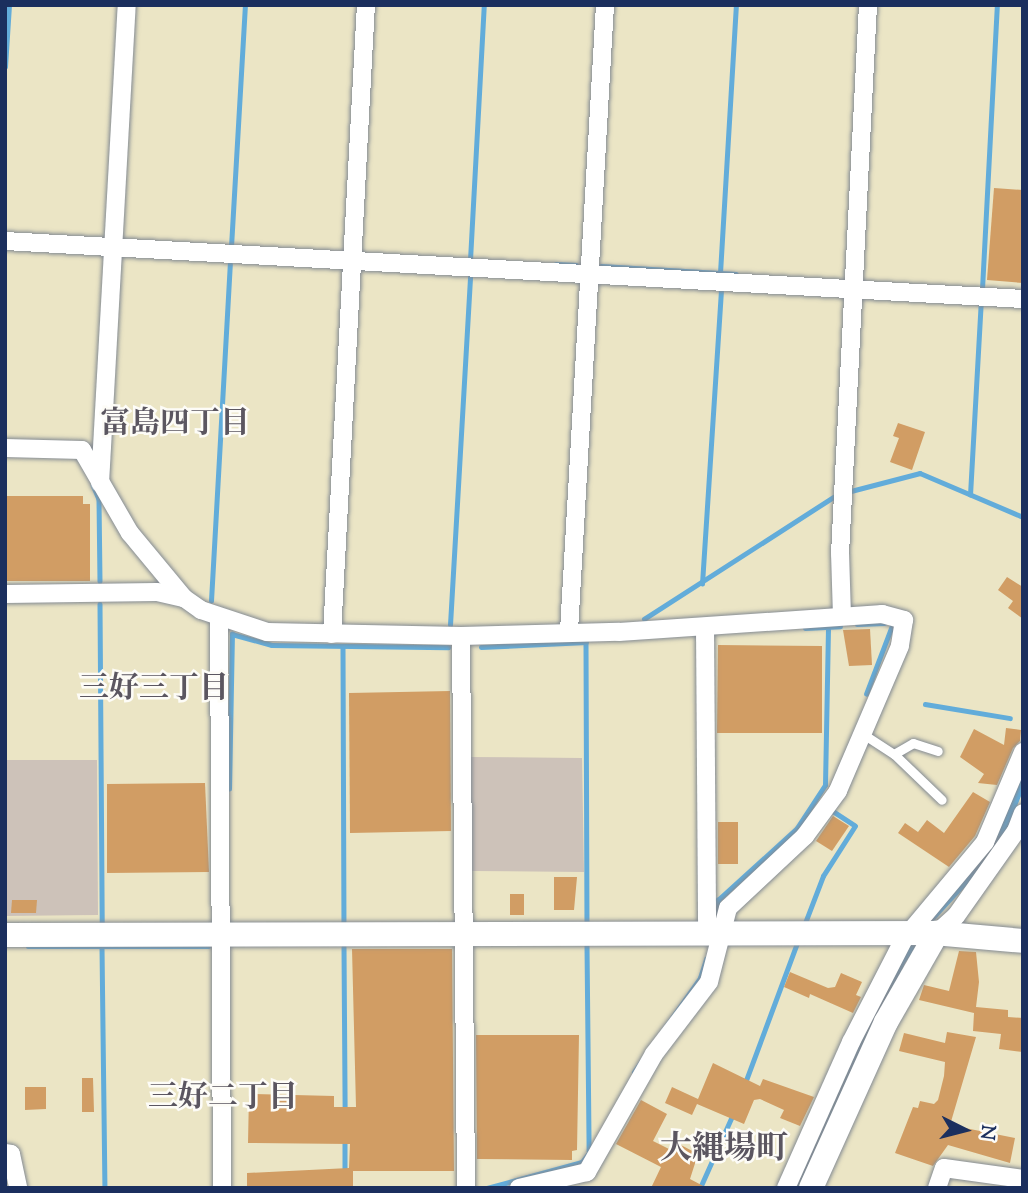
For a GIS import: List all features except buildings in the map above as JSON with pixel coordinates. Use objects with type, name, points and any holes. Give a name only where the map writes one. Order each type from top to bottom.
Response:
[{"type":"street","points":[[100,483],[127,5]]},
{"type":"street","points":[[332,634],[366,5]]},
{"type":"street","points":[[569,631],[605,5]]},
{"type":"street","points":[[842,616],[841,554],[867,5]]},
{"type":"street","points":[[5,241],[1023,299]]},
{"type":"street","points":[[5,448],[82,450],[130,533],[184,598]]},
{"type":"street","points":[[5,594],[157,592],[184,598],[219,617],[267,632],[332,634],[461,636],[705,627],[882,614],[904,620],[900,646],[838,791],[806,836],[728,908],[714,934]]},
{"type":"street","points":[[219,617],[222,1188]]},
{"type":"street","points":[[519,1188],[587,1171],[654,1054],[709,982],[714,934],[705,627]]},
{"type":"street","points":[[461,636],[466,1188]]},
{"type":"street","points":[[786,1188],[851,1042],[920,933],[989,834],[1023,752]]},
{"type":"street","points":[[811,1188],[886,1022],[920,933],[956,916],[1020,822]]},
{"type":"street","points":[[5,935],[920,933],[1023,941]]},
{"type":"street","points":[[5,1153],[11,1154],[18,1188]]},
{"type":"street","points":[[937,1188],[944,1168],[1023,1180]]},
{"type":"lane","points":[[863,734],[894,754],[943,800]]},
{"type":"lane","points":[[894,754],[913,743],[938,751]]},
{"type":"shaded area","points":[[469,757],[582,758],[584,872],[472,871]]},
{"type":"shaded area","points":[[5,760],[97,760],[98,915],[5,916]]},
{"type":"water","points":[[1023,769],[1023,791],[1012,819],[1023,824],[932,923],[905,963],[802,1188],[793,1188],[900,957],[943,900]]},
{"type":"waterway","points":[[5,67],[9,5]]},
{"type":"waterway","points":[[231,247],[245,5]]},
{"type":"waterway","points":[[470,260],[484,5]]},
{"type":"waterway","points":[[720,273],[736,5]]},
{"type":"waterway","points":[[982,289],[997,5]]},
{"type":"waterway","points":[[556,264],[576,265]]},
{"type":"waterway","points":[[211,601],[230,265]]},
{"type":"waterway","points":[[601,266],[736,274]]},
{"type":"waterway","points":[[450,625],[470,275]]},
{"type":"waterway","points":[[702,584],[721,287]]},
{"type":"waterway","points":[[970,495],[981,301]]},
{"type":"waterway","points":[[851,491],[920,473],[1023,517]]},
{"type":"waterway","points":[[93,485],[99,499],[100,581]]},
{"type":"waterway","points":[[644,619],[833,497]]},
{"type":"waterway","points":[[100,604],[102,923]]},
{"type":"waterway","points":[[857,624],[884,623]]},
{"type":"waterway","points":[[866,694],[893,623]]},
{"type":"waterway","points":[[805,628],[840,626]]},
{"type":"waterway","points":[[716,921],[718,900],[797,828],[825,785],[828,627]]},
{"type":"waterway","points":[[229,789],[232,634],[272,645],[448,647]]},
{"type":"waterway","points":[[586,642],[587,925]]},
{"type":"waterway","points":[[481,647],[586,642]]},
{"type":"waterway","points":[[343,646],[344,924]]},
{"type":"waterway","points":[[925,704],[1010,718]]},
{"type":"waterway","points":[[805,923],[823,876],[855,826],[830,810]]},
{"type":"waterway","points":[[745,1083],[797,943]]},
{"type":"waterway","points":[[587,946],[589,1151]]},
{"type":"waterway","points":[[28,947],[209,947]]},
{"type":"waterway","points":[[102,947],[105,1188]]},
{"type":"waterway","points":[[344,947],[345,1110]]},
{"type":"waterway","points":[[634,1072],[700,978],[706,959]]},
{"type":"waterway","points":[[700,1188],[733,1114]]},
{"type":"waterway","points":[[345,1140],[345,1173]]},
{"type":"waterway","points":[[487,1188],[582,1162],[589,1153]]},
{"type":"district","name":"富島四丁目","points":[[175,425]]},
{"type":"district","name":"三好三丁目","points":[[154,690]]},
{"type":"district","name":"三好二丁目","points":[[223,1099]]},
{"type":"district","name":"大縄場町","points":[[724,1150]]}]
